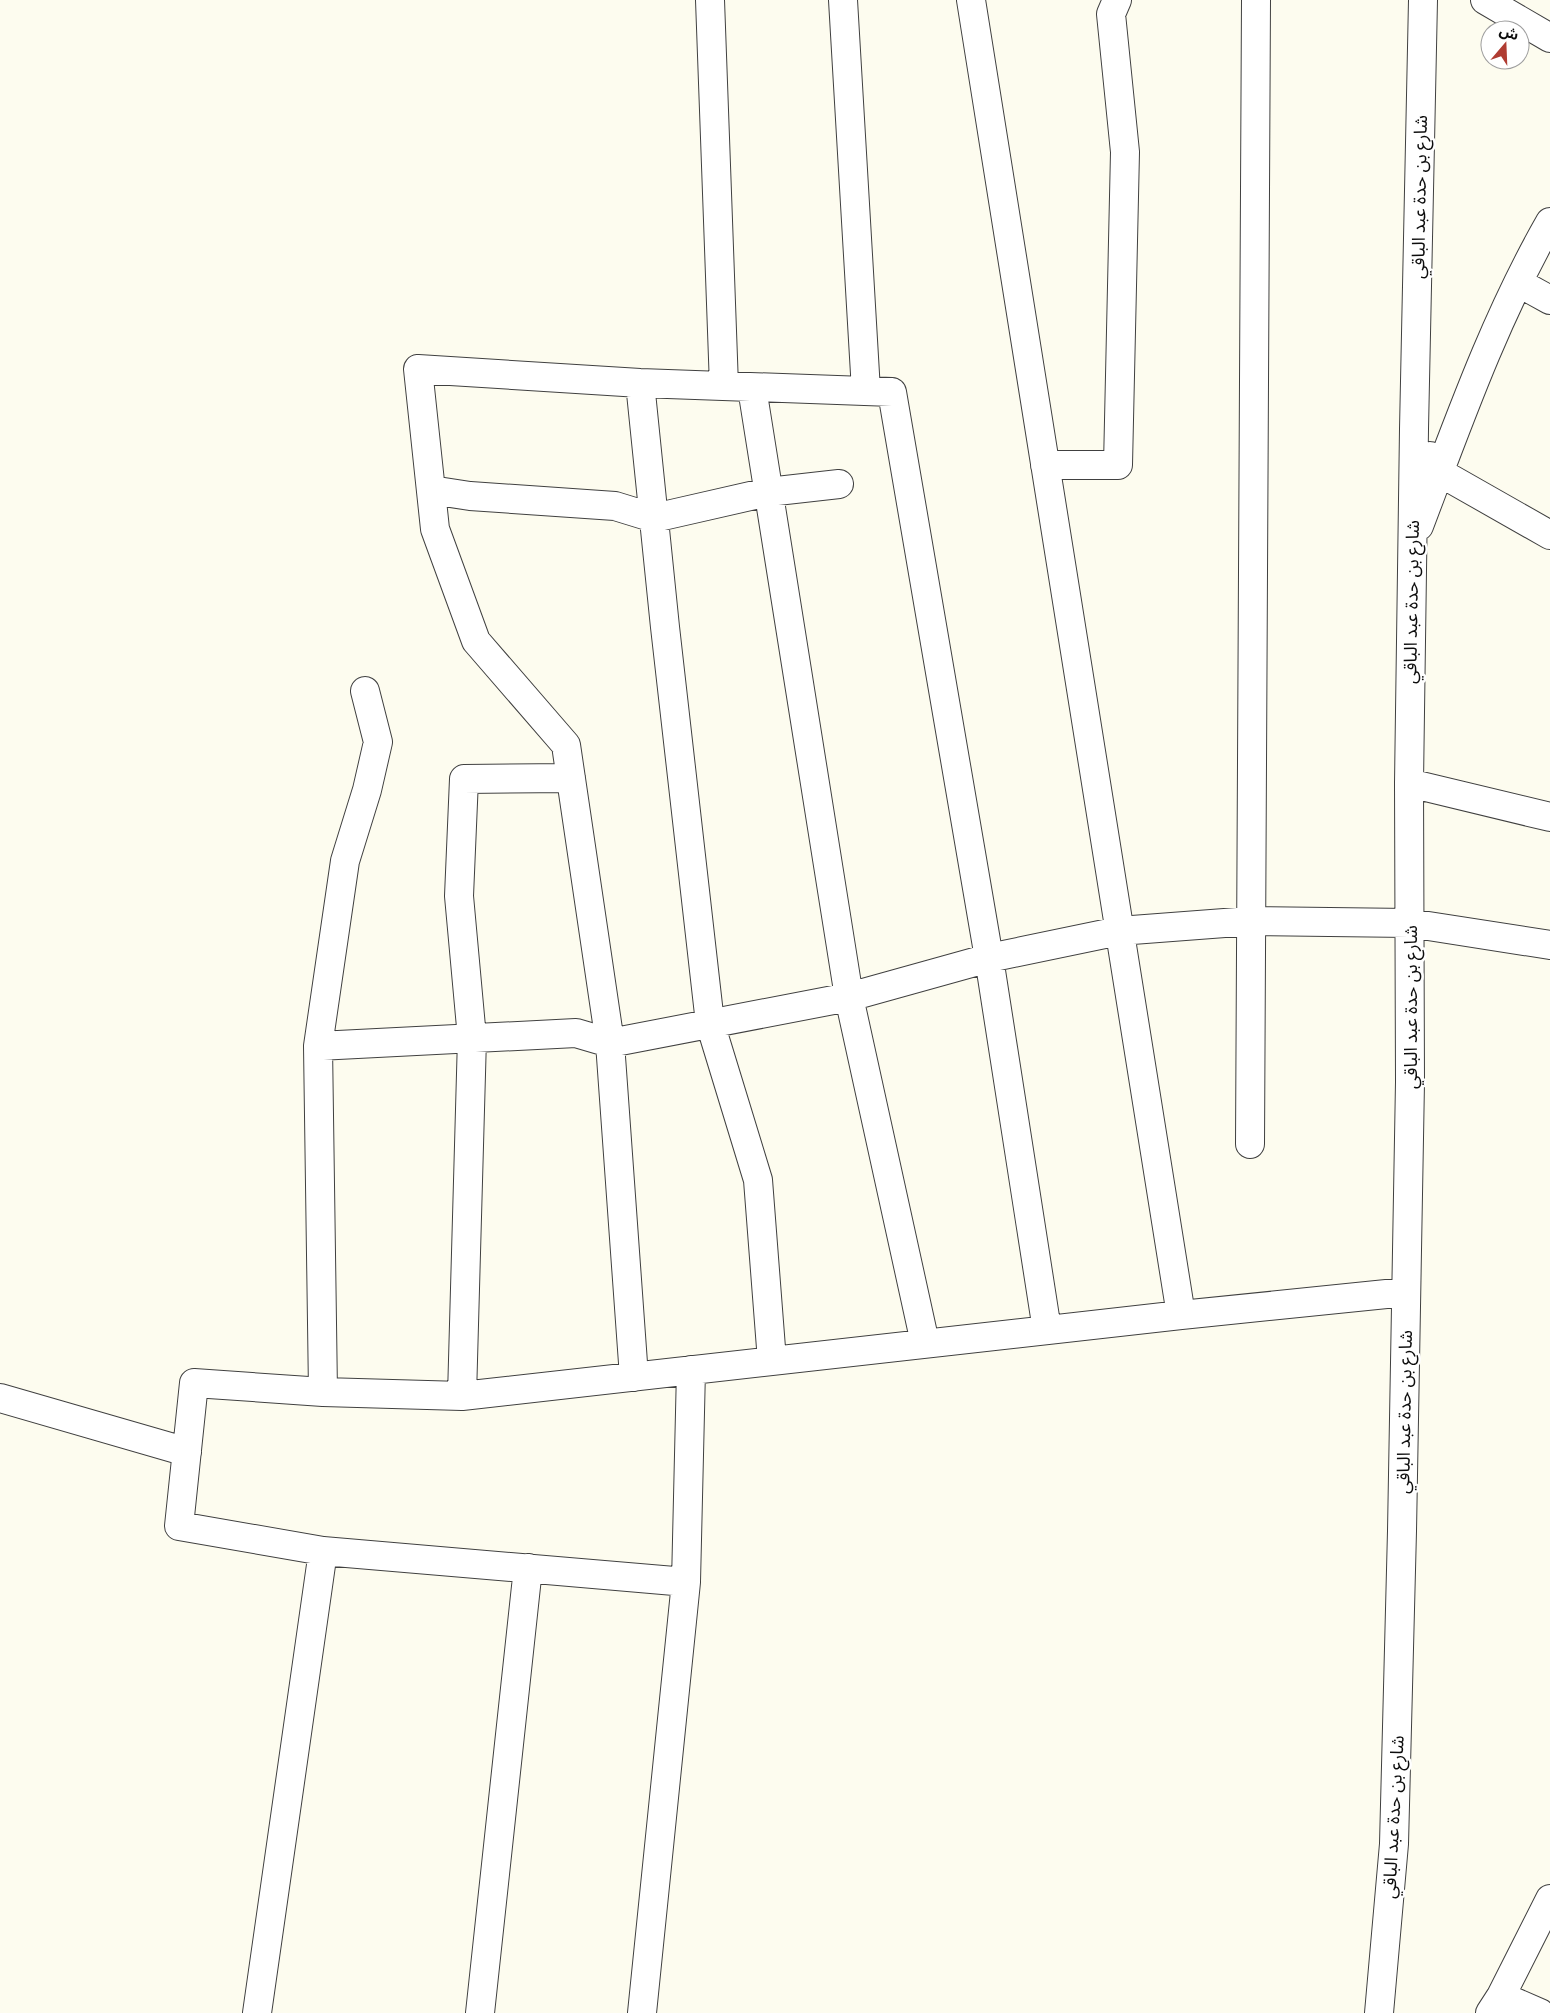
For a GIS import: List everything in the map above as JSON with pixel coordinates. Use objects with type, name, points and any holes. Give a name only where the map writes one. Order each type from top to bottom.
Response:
[{"type":"street","points":[[710,0],[724,386]]},
{"type":"street","points":[[843,0],[866,392]]},
{"type":"street","points":[[970,0],[1181,1315]]},
{"type":"street","points":[[1044,465],[1118,465],[1125,152],[1111,14],[1117,0]]},
{"type":"street","points":[[1250,1144],[1256,0]]},
{"type":"street","name":"شارع بن حدة عبد الباقي","points":[[1379,2013],[1394,1844],[1410,1082],[1409,783],[1423,0]]},
{"type":"street","points":[[1485,0],[1550,38]]},
{"type":"street","points":[[1412,543],[1494,335],[1550,222]]},
{"type":"street","points":[[1519,283],[1550,300]]},
{"type":"street","points":[[634,1377],[610,1043],[566,745],[476,641],[435,529],[418,369],[640,383],[892,392],[988,958],[1047,1330]]},
{"type":"street","points":[[640,383],[710,1023],[758,1180],[772,1361]]},
{"type":"street","points":[[752,388],[848,997],[925,1343]]},
{"type":"street","points":[[1414,429],[1439,472],[1550,535]]},
{"type":"street","points":[[431,490],[470,496],[614,506],[654,518],[768,492],[839,484]]},
{"type":"street","points":[[323,1392],[318,1046],[345,862],[367,790],[378,742],[365,691]]},
{"type":"street","points":[[462,1396],[472,1038],[459,896],[464,779],[571,778]]},
{"type":"street","points":[[1409,783],[1550,817]]},
{"type":"street","points":[[318,1046],[576,1033],[610,1043],[848,997],[988,958],[1119,931],[1251,921],[1410,923],[1550,945]]},
{"type":"street","points":[[686,1582],[323,1551],[178,1526],[194,1383],[323,1392],[462,1396],[925,1343],[1406,1292]]},
{"type":"street","points":[[642,2013],[686,1582],[691,1370]]},
{"type":"street","points":[[0,1398],[187,1452]]},
{"type":"street","points":[[257,2013],[323,1551]]},
{"type":"street","points":[[480,2013],[528,1568]]},
{"type":"street","points":[[1540,2013],[1496,2004],[1550,1899]]}]
